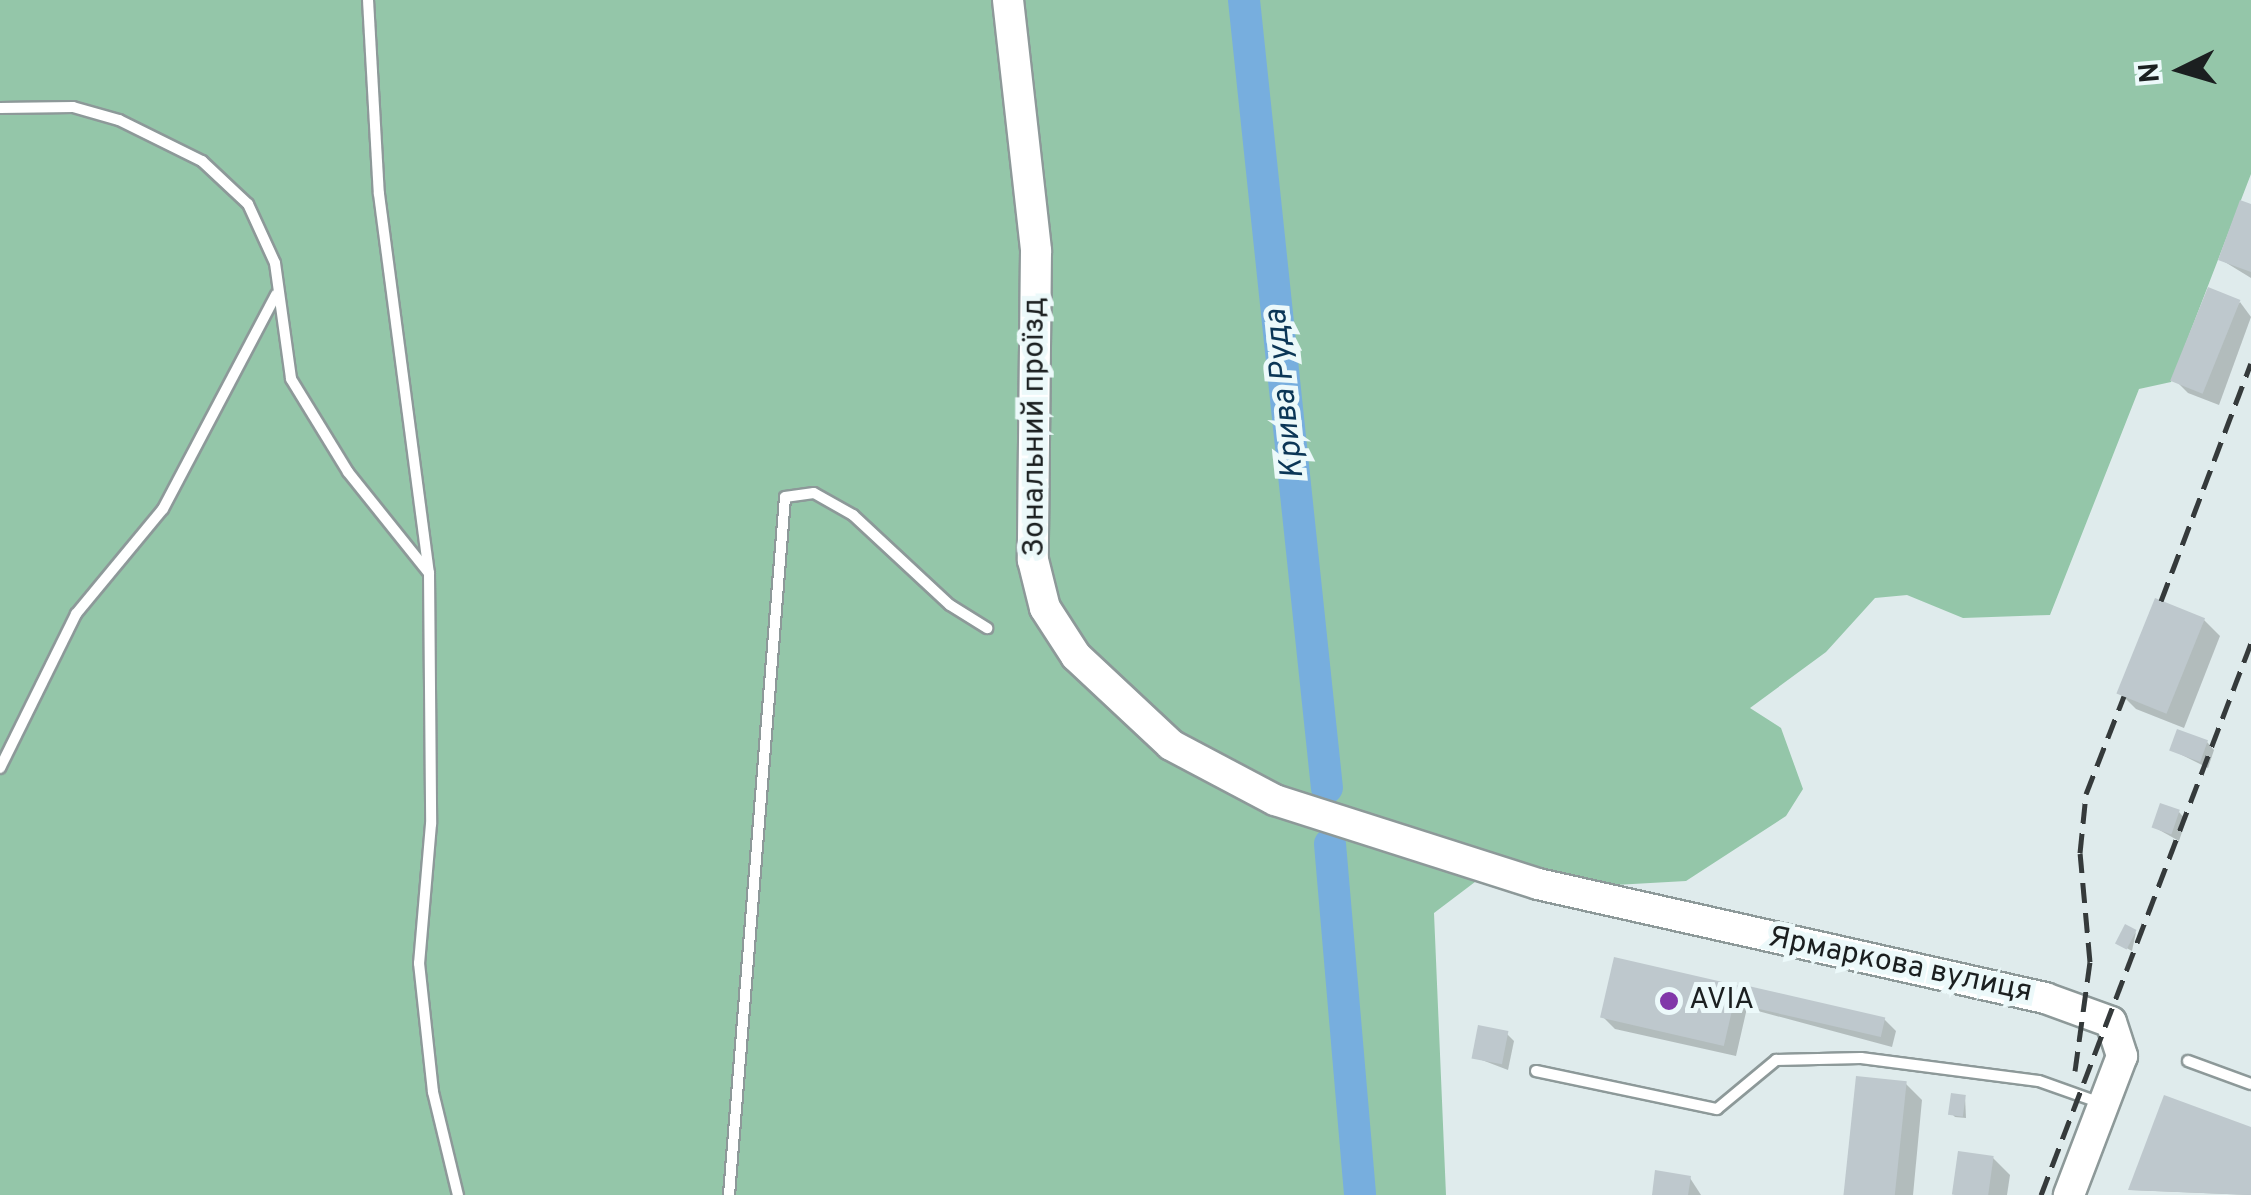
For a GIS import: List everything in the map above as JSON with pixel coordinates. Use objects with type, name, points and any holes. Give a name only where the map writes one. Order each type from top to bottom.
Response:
[{"type":"street","name":"Зональний проїзд","points":[[1008,0],[1036,251],[1033,560],[1058,634],[1142,724],[1231,782],[1504,874]]},
{"type":"street","name":"Ярмаркова вулиця","points":[[1504,874],[2077,1006],[2122,1036],[2103,1104],[2069,1195]]},
{"type":"lane","points":[[368,0],[379,194],[429,573],[431,824],[419,963],[433,1092],[458,1195]]},
{"type":"lane","points":[[0,108],[73,107],[202,161],[248,204],[275,263],[276,294],[302,398],[429,573]]},
{"type":"lane","points":[[0,768],[76,614],[163,509],[276,294]]},
{"type":"lane","points":[[729,1195],[786,497],[814,492],[854,515],[950,606],[987,628]]},
{"type":"lane","points":[[1536,1071],[1717,1109],[1776,1060],[1862,1058],[2040,1082],[2103,1104]]},
{"type":"lane","points":[[2188,1061],[2251,1084]]},
{"type":"green space","points":[[0,0],[2251,0],[2251,174],[2171,382],[2139,389],[2050,615],[1963,618],[1907,595],[1875,598],[1826,652],[1750,708],[1781,728],[1803,789],[1786,816],[1686,881],[1597,886],[1504,860],[1434,913],[1446,1195],[0,1195]]},
{"type":"building","points":[[2240,200],[2251,204],[2251,272],[2218,260]]},
{"type":"building","points":[[2208,287],[2240,300],[2203,394],[2170,381]]},
{"type":"building","points":[[2155,598],[2205,618],[2166,714],[2116,693]]},
{"type":"building","points":[[2177,729],[2208,740],[2200,762],[2169,751]]},
{"type":"building","points":[[2160,803],[2180,810],[2171,834],[2152,828]]},
{"type":"building","points":[[2125,924],[2137,930],[2127,950],[2115,944]]},
{"type":"building","name":"AVIA","points":[[1614,957],[1738,986],[1724,1046],[1600,1017]]},
{"type":"building","points":[[1744,985],[1885,1018],[1881,1037],[1740,1004]]},
{"type":"building","points":[[1478,1025],[1508,1031],[1502,1064],[1472,1058]]},
{"type":"building","points":[[1856,1076],[1907,1081],[1895,1195],[1843,1195]]},
{"type":"building","points":[[1951,1093],[1966,1095],[1963,1117],[1948,1115]]},
{"type":"building","points":[[2164,1095],[2251,1127],[2251,1195],[2128,1190]]},
{"type":"building","points":[[1958,1151],[1994,1156],[1988,1195],[1952,1195]]},
{"type":"building","points":[[1655,1170],[1691,1176],[1688,1195],[1652,1195]]},
{"type":"waterway","name":"Крива Руда","points":[[1244,0],[1327,788]]},
{"type":"waterway","name":"Крива Руда","points":[[1330,844],[1360,1195]]},
{"type":"railway","points":[[2161,601],[2251,363]]},
{"type":"railway","points":[[2041,1195],[2251,643]]},
{"type":"railway","points":[[2075,1071],[2090,962],[2080,853],[2086,794],[2124,696]]},
{"type":"place","name":"AVIA","points":[[1669,1001]]}]
